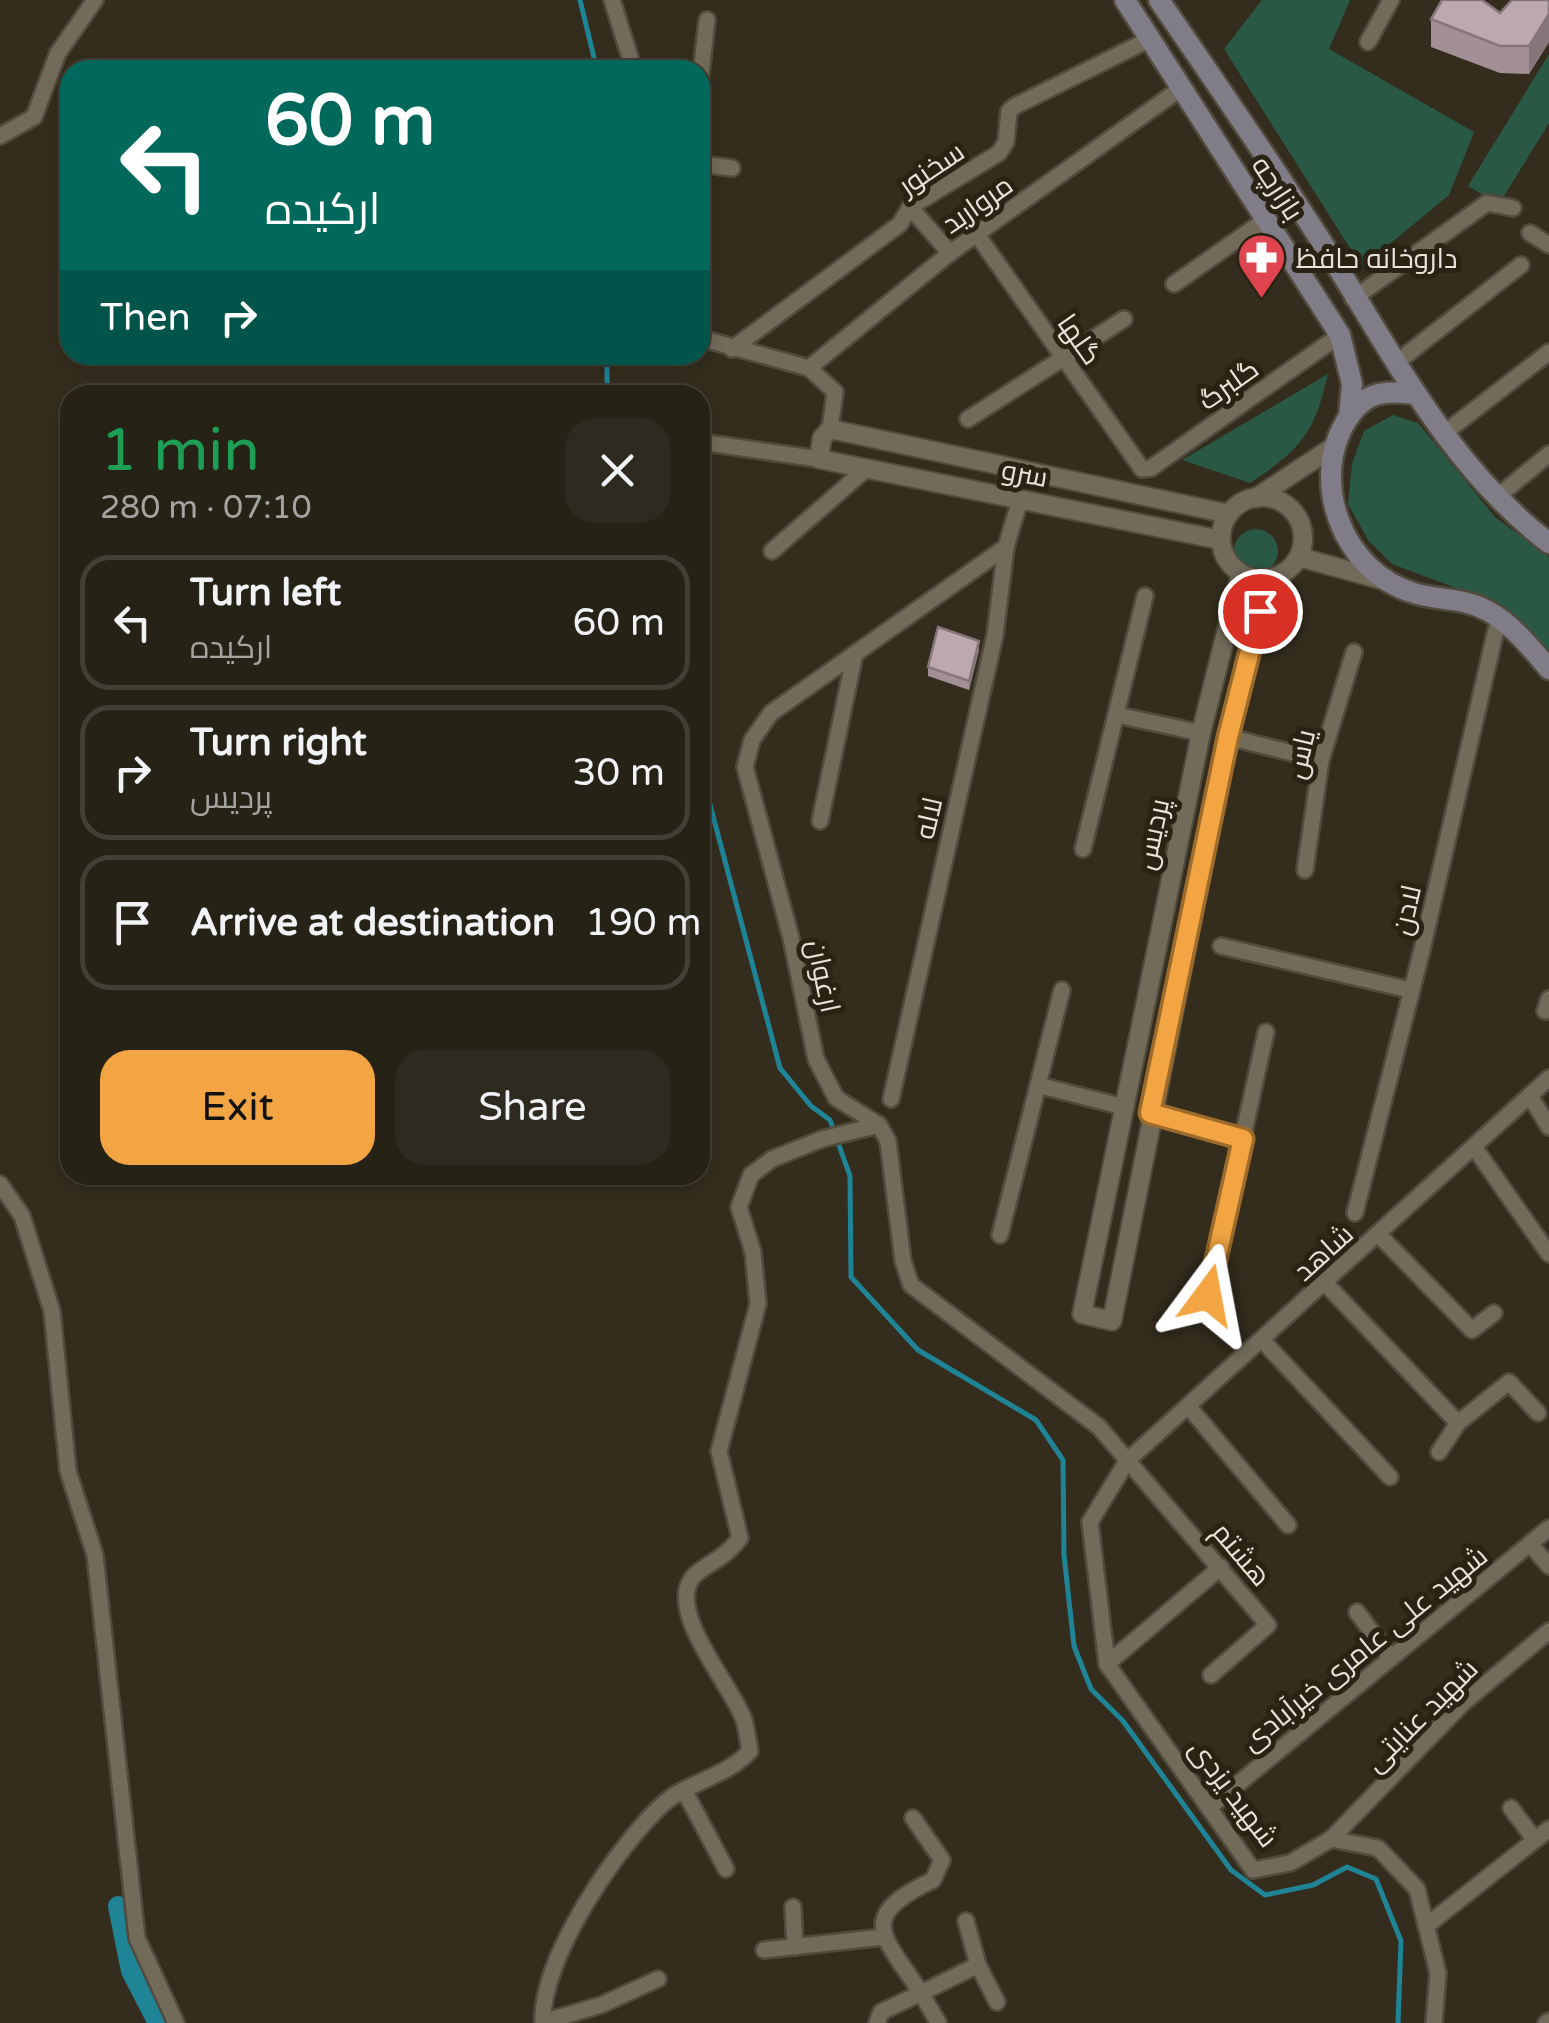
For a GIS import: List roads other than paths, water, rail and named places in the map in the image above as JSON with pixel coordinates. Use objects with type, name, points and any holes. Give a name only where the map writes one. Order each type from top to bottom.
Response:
[{"type":"main road","name":"بازارچه","points":[[1125,0],[1340,335],[1352,384],[1349,416]]},
{"type":"main road","name":"بازارچه","points":[[1159,0],[1335,264],[1442,435],[1496,498],[1549,543]]},
{"type":"main road","points":[[1415,394],[1372,394],[1349,416],[1333,447],[1330,474],[1341,528],[1353,548],[1387,582],[1417,594],[1468,602],[1499,617],[1549,668]]},
{"type":"street","points":[[0,136],[34,117],[58,53],[95,0]]},
{"type":"street","points":[[612,0],[631,60]]},
{"type":"street","points":[[1368,42],[1392,0]]},
{"type":"street","points":[[702,60],[707,20]]},
{"type":"street","name":"سخنور","points":[[732,348],[900,224],[910,207],[999,154],[1006,142],[1009,111],[1015,106],[1150,39]]},
{"type":"street","name":"مروارید","points":[[809,368],[950,254],[1180,89]]},
{"type":"street","points":[[710,165],[732,168]]},
{"type":"street","points":[[1353,298],[1490,202],[1513,208]]},
{"type":"street","points":[[910,207],[950,254]]},
{"type":"street","points":[[1174,284],[1265,220]]},
{"type":"street","points":[[1530,233],[1549,245]]},
{"type":"street","name":"گلها","points":[[978,236],[1142,470]]},
{"type":"street","points":[[1397,362],[1522,265]]},
{"type":"street","points":[[968,419],[1124,319]]},
{"type":"street","name":"گلبرگ","points":[[1142,470],[1151,468],[1340,335]]},
{"type":"street","points":[[710,341],[809,368],[835,392],[830,430],[822,438],[819,459],[710,443]]},
{"type":"street","points":[[1442,435],[1549,352]]},
{"type":"street","name":"سرو","points":[[830,430],[1097,483],[1229,514]]},
{"type":"street","points":[[1256,498],[1277,500],[1298,517],[1303,530],[1299,556],[1280,576],[1268,580],[1241,574],[1231,565],[1221,540],[1229,514],[1333,447]]},
{"type":"street","points":[[1496,498],[1549,454]]},
{"type":"street","points":[[937,483],[944,455]]},
{"type":"street","name":"سرو","points":[[819,459],[1221,540]]},
{"type":"street","points":[[772,551],[866,468]]},
{"type":"street","points":[[1006,547],[1020,500]]},
{"type":"street","name":"ارغوان","points":[[879,1125],[836,1098],[816,1058],[791,938],[745,768],[752,740],[770,714],[1006,547]]},
{"type":"street","name":"لاله","points":[[892,1099],[995,634],[1006,547]]},
{"type":"street","points":[[1299,556],[1387,582]]},
{"type":"street","name":"پردیس","points":[[1241,574],[1201,734],[1082,1314],[1112,1321],[1150,1113],[1228,737],[1268,580]]},
{"type":"street","points":[[1084,849],[1145,596]]},
{"type":"street","name":"لادن","points":[[1355,1213],[1499,617]]},
{"type":"street","name":"یاس","points":[[1305,870],[1321,760],[1354,652]]},
{"type":"street","points":[[820,821],[854,658]]},
{"type":"street","points":[[1117,715],[1321,760]]},
{"type":"street","points":[[1221,946],[1410,990]]},
{"type":"street","points":[[1000,1235],[1062,990]]},
{"type":"street","points":[[1208,1295],[1266,1032]]},
{"type":"street","name":"شاهد","points":[[1128,1461],[1549,1078]]},
{"type":"street","points":[[1038,1085],[1243,1139]]},
{"type":"street","points":[[1530,1096],[1549,1127]]},
{"type":"street","points":[[658,1979],[602,2005],[542,2022],[542,2002],[567,1942],[618,1854],[667,1800],[735,1767],[750,1751],[744,1718],[691,1626],[686,1592],[693,1577],[725,1558],[740,1538],[719,1451],[758,1304],[754,1252],[739,1206],[751,1176],[772,1160],[822,1140],[879,1125],[888,1141],[903,1260],[911,1285],[1098,1426],[1128,1461]]},
{"type":"street","points":[[1474,1147],[1549,1254]]},
{"type":"street","points":[[0,1184],[22,1216],[52,1312],[68,1471],[95,1554],[137,1938],[176,2023]]},
{"type":"street","points":[[1379,1235],[1472,1330],[1494,1313]]},
{"type":"street","points":[[1326,1284],[1458,1423]]},
{"type":"street","points":[[1262,1340],[1390,1477]]},
{"type":"street","points":[[1440,1452],[1458,1423],[1509,1382],[1538,1413]]},
{"type":"street","points":[[1188,1406],[1288,1525]]},
{"type":"street","name":"هشتم","points":[[1128,1461],[1268,1624],[1211,1674]]},
{"type":"street","name":"شهید یزدی","points":[[1128,1461],[1090,1522],[1107,1664],[1253,1870],[1290,1863],[1331,1839]]},
{"type":"street","name":"شهید علی عامری خیرآبادی","points":[[1210,1807],[1549,1528]]},
{"type":"street","points":[[1530,1544],[1549,1566]]},
{"type":"street","points":[[1107,1664],[1221,1566]]},
{"type":"street","points":[[1357,1612],[1391,1658]]},
{"type":"street","name":"شهید عنایتی","points":[[1331,1839],[1462,1704],[1549,1630]]},
{"type":"street","points":[[685,1792],[726,1869]]},
{"type":"street","points":[[1511,1808],[1535,1840]]},
{"type":"street","points":[[913,1818],[942,1860],[933,1880],[897,1897],[884,1915],[884,1937],[938,2022]]},
{"type":"street","points":[[1426,1926],[1549,1828]]},
{"type":"street","points":[[1331,1839],[1378,1848],[1417,1889],[1438,1974],[1434,2023]]},
{"type":"street","points":[[793,1907],[794,1947]]},
{"type":"street","points":[[966,1921],[978,1965],[997,2002]]},
{"type":"street","points":[[764,1950],[884,1937]]},
{"type":"street","points":[[878,2023],[881,2012],[978,1965]]},
{"type":"waterway","points":[[580,0],[595,60]]},
{"type":"waterway","points":[[607,365],[607,385]]},
{"type":"waterway","points":[[710,805],[780,1068],[811,1106],[830,1120],[850,1176],[851,1277],[918,1350],[1036,1420],[1063,1460],[1064,1555],[1074,1646],[1091,1689],[1123,1721],[1231,1870],[1265,1895],[1313,1885],[1347,1867],[1376,1879],[1401,1941],[1398,2023]]},
{"type":"waterway","points":[[118,1906],[131,1971],[158,2023]]},
{"type":"place","name":"داروخانه حافظ","points":[[1261,300]]}]
